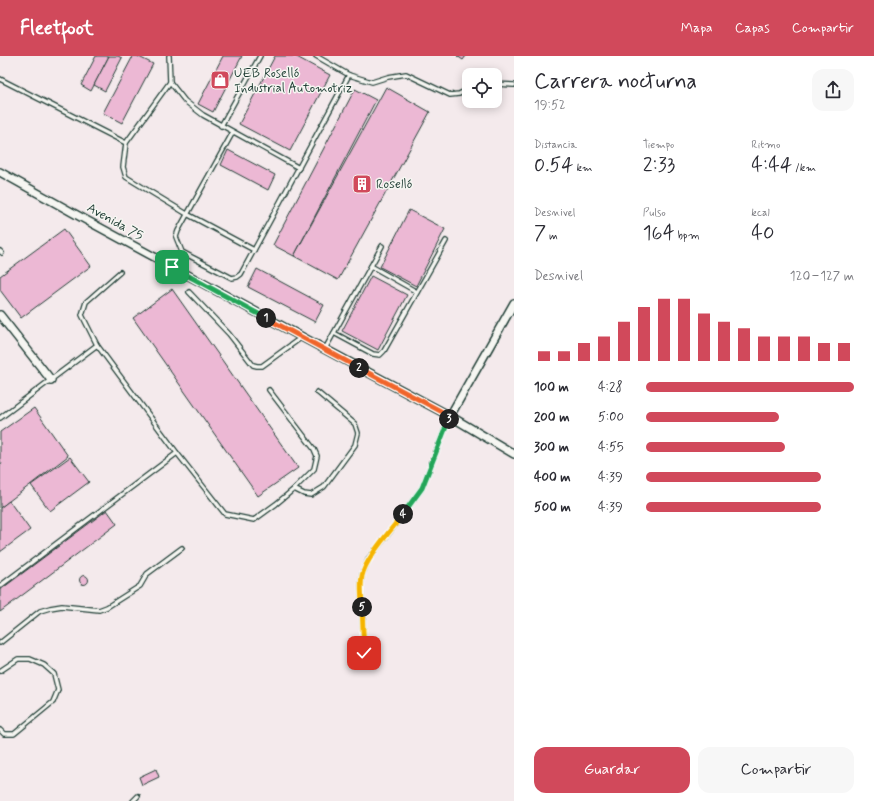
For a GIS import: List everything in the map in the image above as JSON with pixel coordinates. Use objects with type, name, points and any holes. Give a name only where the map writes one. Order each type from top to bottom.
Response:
[{"type":"street","name":"Avenida 75","points":[[0,172],[325,350],[450,416],[514,454]]},
{"type":"street","points":[[450,416],[514,303]]},
{"type":"street","points":[[0,315],[50,380]]},
{"type":"lane","points":[[169,56],[170,82],[185,101],[203,115],[221,126],[299,168]]},
{"type":"lane","points":[[221,126],[260,56]]},
{"type":"lane","points":[[316,56],[349,75],[372,82],[388,77],[406,74],[450,95],[462,92]]},
{"type":"lane","points":[[232,132],[176,237],[182,252],[232,278],[241,274],[349,75]]},
{"type":"lane","points":[[0,79],[126,143]]},
{"type":"lane","points":[[170,82],[126,143],[122,167],[126,177],[187,214],[254,250]]},
{"type":"lane","points":[[502,84],[514,85]]},
{"type":"lane","points":[[334,333],[374,354],[380,355],[384,351],[446,241]]},
{"type":"lane","points":[[325,350],[382,246]]},
{"type":"lane","points":[[371,266],[417,292]]},
{"type":"lane","points":[[120,272],[86,302],[82,315],[97,345],[177,453],[225,514],[254,520],[294,489],[314,469],[317,456],[314,448],[269,390]]},
{"type":"lane","points":[[189,292],[229,334],[253,365],[262,366],[302,337]]},
{"type":"lane","points":[[0,418],[97,345]]},
{"type":"lane","points":[[294,489],[304,494],[312,495],[324,487],[355,445],[358,434],[355,424],[317,392]]},
{"type":"lane","points":[[364,653],[361,585],[362,574],[369,558],[422,488],[450,416]]},
{"type":"lane","points":[[0,586],[177,453]]},
{"type":"lane","points":[[0,644],[40,611],[62,606],[99,610],[107,607],[140,586],[147,574],[182,548]]},
{"type":"lane","points":[[0,671],[18,659],[30,659],[44,665],[54,674],[58,690],[54,702],[14,734],[4,734],[0,730]]},
{"type":"lane","points":[[133,801],[138,796]]},
{"type":"building","points":[[96,56],[109,56],[91,91],[81,85]]},
{"type":"building","points":[[109,56],[118,56],[122,58],[105,91],[94,85]]},
{"type":"building","points":[[133,56],[137,56],[153,64],[122,123],[103,113]]},
{"type":"building","name":"UEB Roselló Industrial Automotriz","points":[[223,56],[242,56],[213,112],[198,104]]},
{"type":"building","points":[[275,56],[295,56],[330,75],[290,151],[239,124]]},
{"type":"building","points":[[457,56],[466,56],[463,60]]},
{"type":"building","name":"Roselló","points":[[386,87],[430,112],[338,280],[294,256]]},
{"type":"building","points":[[355,89],[376,100],[294,256],[273,245]]},
{"type":"building","points":[[228,150],[275,175],[268,190],[221,165]]},
{"type":"building","points":[[409,210],[445,229],[416,286],[380,267]]},
{"type":"building","points":[[64,229],[91,266],[21,318],[0,290],[0,276]]},
{"type":"building","points":[[257,269],[324,305],[315,322],[248,287]]},
{"type":"building","points":[[371,276],[407,295],[378,350],[342,331]]},
{"type":"building","points":[[172,289],[298,468],[258,496],[133,318]]},
{"type":"building","points":[[34,408],[68,456],[0,508],[0,465],[2,464],[0,461],[0,432]]},
{"type":"building","points":[[70,457],[89,482],[50,511],[31,485]]},
{"type":"building","points":[[9,501],[30,530],[0,552],[0,508]]},
{"type":"building","points":[[107,510],[117,524],[0,612],[0,590]]},
{"type":"building","points":[[84,575],[89,580],[84,585],[79,580]]},
{"type":"building","points":[[156,769],[159,777],[142,785],[139,777]]},
{"type":"place","name":"UEB Roselló Industrial Automotriz","points":[[220,80]]},
{"type":"place","name":"Roselló","points":[[362,184]]},
{"type":"route","points":[[172,267],[450,416],[422,488],[369,558],[362,574],[361,585],[364,653]]}]
